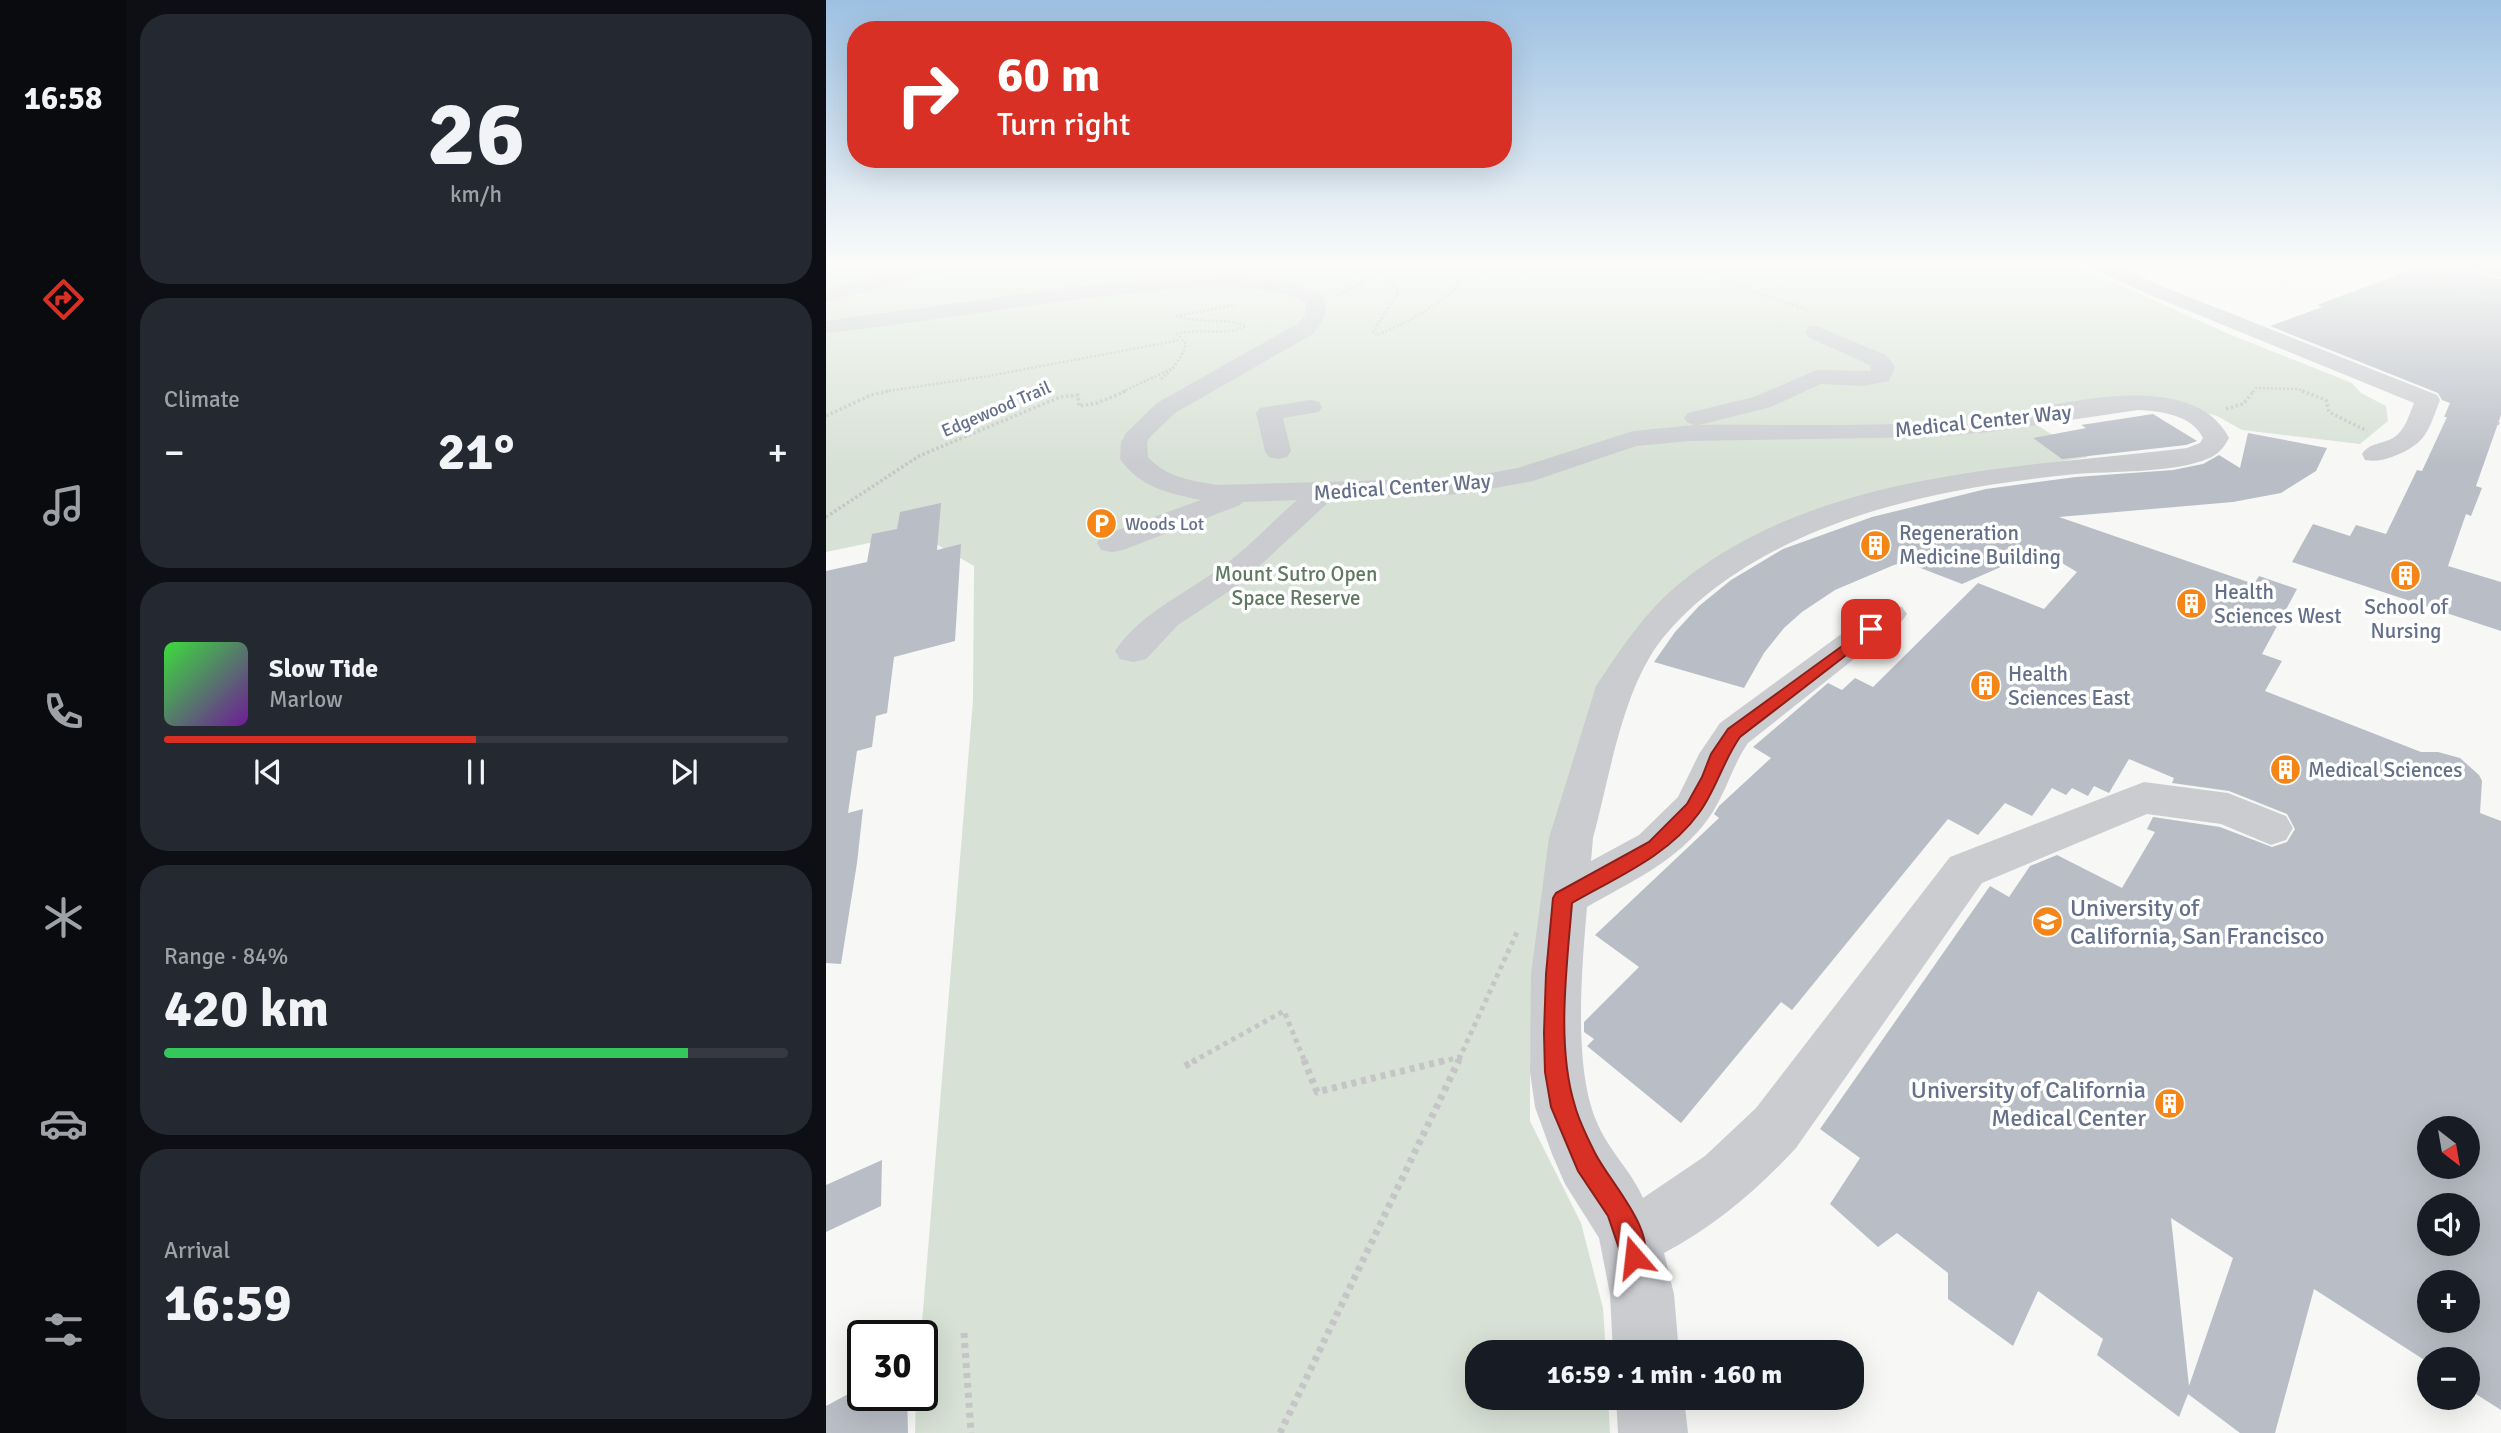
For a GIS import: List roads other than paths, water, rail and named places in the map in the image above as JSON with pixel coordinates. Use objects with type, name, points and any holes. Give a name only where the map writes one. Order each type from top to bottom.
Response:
[{"type":"street","name":"Medical Center Way","points":[[1302,331],[1177,400],[1145,425],[1134,442],[1135,459],[1147,474],[1157,480],[1198,492],[1238,494],[1436,489],[1485,484],[1523,475],[1615,444],[1671,434],[1933,429],[1996,424],[2138,403],[2171,407],[2193,415],[2208,425],[2216,438],[2210,448],[2203,452],[2012,474],[1878,502],[1774,538],[1710,574],[1658,622],[1625,664],[1615,685],[1576,816],[1561,914]]},
{"type":"street","points":[[2257,331],[2428,400],[2417,427],[2404,443],[2375,454]]},
{"type":"street","points":[[1671,434],[1670,426],[1762,402],[1817,377],[1863,379],[1881,376],[1884,367],[1878,360],[1816,332]]},
{"type":"street","points":[[1278,451],[1269,413],[1310,407]]},
{"type":"street","points":[[1133,651],[1166,618],[1229,577],[1323,492]]},
{"type":"street","points":[[1112,543],[1238,494]]},
{"type":"street","points":[[1645,1340],[1642,1294],[1630,1238],[1617,1208],[1587,1163],[1563,1107],[1557,1072],[1555,1033],[1561,914],[1655,847],[1693,808],[1710,778],[1719,754],[1734,733],[1890,614]]},
{"type":"street","points":[[1630,1238],[1675,1216],[1749,1157],[1776,1128],[1966,870],[2144,798],[2228,808],[2272,828]]},
{"type":"street","points":[[1651,1410],[1653,1433]]},
{"type":"place","name":"Woods Lot","points":[[1102,524]]},
{"type":"place","name":"Regeneration Medicine Building","points":[[1876,545]]},
{"type":"place","name":"School of Nursing","points":[[2406,575]]},
{"type":"place","name":"Health Sciences West","points":[[2191,604]]},
{"type":"place","name":"Health Sciences East","points":[[1985,686]]},
{"type":"place","name":"Medical Sciences","points":[[2285,770]]},
{"type":"place","name":"University of California, San Francisco","points":[[2047,922]]},
{"type":"place","name":"University of California Medical Center","points":[[2169,1104]]},
{"type":"park label","name":"Mount Sutro Open Space Reserve","points":[[1296,586]]}]
